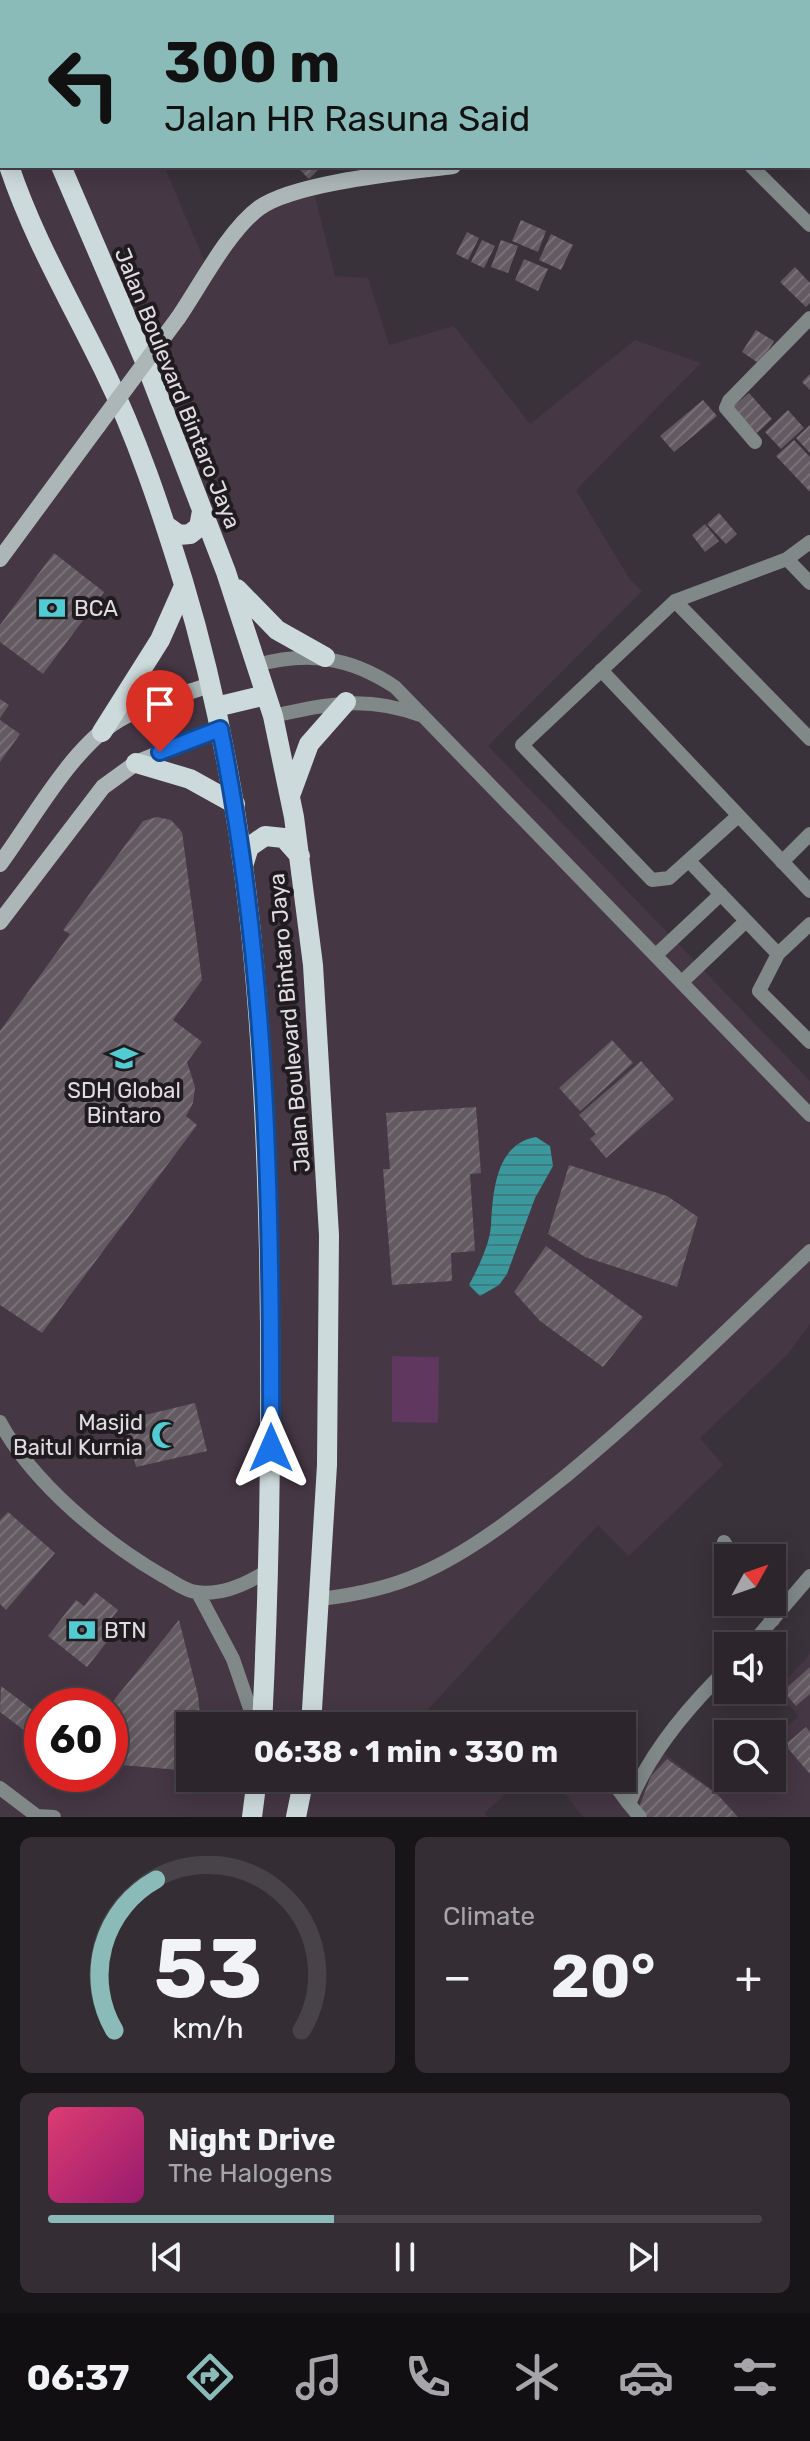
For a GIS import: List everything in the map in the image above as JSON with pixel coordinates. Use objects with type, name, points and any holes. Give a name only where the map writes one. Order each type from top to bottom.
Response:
[{"type":"main road","name":"Jalan Boulevard Bintaro Jaya","points":[[10,168],[26,219],[115,394],[165,525],[216,707],[235,804],[256,966],[265,1082],[271,1388],[270,1569],[263,1712]]},
{"type":"main road","name":"Jalan Boulevard Bintaro Jaya","points":[[62,168],[144,359],[226,572],[273,716],[290,795],[313,965],[329,1235],[331,1359],[312,1712]]},
{"type":"main road","points":[[0,559],[178,318],[235,235],[259,208],[308,190],[441,168]]},
{"type":"main road","points":[[165,525],[179,535],[190,534],[199,527],[202,511]]},
{"type":"main road","points":[[226,572],[248,604],[269,624],[300,646],[325,657]]},
{"type":"main road","points":[[0,864],[69,769],[102,732],[160,640],[184,586]]},
{"type":"main road","points":[[102,732],[132,714],[210,685]]},
{"type":"main road","points":[[216,707],[266,695]]},
{"type":"main road","points":[[290,795],[309,744],[346,702]]},
{"type":"main road","points":[[0,922],[93,797],[136,763],[220,729]]},
{"type":"main road","points":[[136,763],[190,779],[235,804]]},
{"type":"main road","points":[[243,866],[249,847],[265,836],[284,838],[295,847],[300,859]]},
{"type":"main road","points":[[252,1817],[255,1792]]},
{"type":"main road","points":[[265,1792],[268,1817]]},
{"type":"main road","points":[[296,1817],[302,1792]]},
{"type":"main road","points":[[307,1792],[308,1817]]},
{"type":"street","points":[[753,168],[810,225]]},
{"type":"street","points":[[755,442],[726,408],[810,318]]},
{"type":"street","points":[[738,816],[669,878],[652,880],[522,745],[675,601],[787,559],[810,542]]},
{"type":"street","points":[[787,559],[810,583]]},
{"type":"street","points":[[675,601],[810,739]]},
{"type":"street","points":[[257,665],[297,656],[325,657],[382,679],[424,717],[810,1115]]},
{"type":"street","points":[[601,670],[810,891]]},
{"type":"street","points":[[273,716],[346,702],[384,704],[424,717]]},
{"type":"street","points":[[782,862],[810,834]]},
{"type":"street","points":[[689,861],[778,954]]},
{"type":"street","points":[[656,955],[721,894]]},
{"type":"street","points":[[682,982],[746,921]]},
{"type":"street","points":[[810,924],[778,954],[759,991],[810,1042]]},
{"type":"street","points":[[320,1599],[355,1595],[420,1575],[455,1556],[531,1504],[631,1421],[810,1251]]},
{"type":"street","points":[[0,1422],[27,1461],[88,1522],[128,1556],[198,1593],[233,1659],[251,1712]]},
{"type":"street","points":[[198,1593],[244,1585],[270,1569]]},
{"type":"street","points":[[762,1632],[810,1576]]},
{"type":"street","points":[[771,1616],[773,1620]]},
{"type":"street","points":[[629,1804],[644,1773],[687,1712],[714,1683]]},
{"type":"street","points":[[0,1788],[37,1816],[54,1817]]},
{"type":"street","points":[[620,1792],[640,1817]]},
{"type":"shaded area","points":[[0,168],[165,168],[204,260],[240,219],[311,181],[335,276],[368,278],[389,345],[454,326],[530,424],[635,340],[701,363],[576,490],[629,578],[642,591],[488,746],[810,1081],[810,1324],[787,1355],[700,1438],[723,1465],[629,1556],[598,1525],[426,1712],[176,1712],[176,1792],[502,1792],[505,1795],[484,1813],[488,1817],[0,1817]]},
{"type":"shaded area","points":[[392,1356],[439,1357],[438,1423],[392,1422]]},
{"type":"shaded area","points":[[810,1654],[810,1817],[583,1817],[564,1792],[636,1792],[636,1771],[658,1749],[719,1794],[786,1792],[786,1728],[798,1716],[786,1701],[786,1680]]},
{"type":"water","points":[[536,1137],[550,1146],[553,1166],[535,1198],[507,1274],[499,1285],[480,1296],[469,1285],[488,1240],[499,1172],[512,1149],[522,1141]]},
{"type":"building","points":[[298,168],[320,168],[309,179]]},
{"type":"building","points":[[521,220],[546,231],[538,252],[512,241]]},
{"type":"building","points":[[467,232],[479,238],[468,260],[456,254]]},
{"type":"building","points":[[551,234],[573,245],[561,270],[539,260]]},
{"type":"building","points":[[482,240],[495,246],[484,268],[471,262]]},
{"type":"building","points":[[501,240],[518,246],[508,273],[491,267]]},
{"type":"building","points":[[524,259],[548,269],[538,291],[515,280]]},
{"type":"building","points":[[795,267],[810,283],[810,303],[806,307],[780,282]]},
{"type":"building","points":[[756,330],[774,341],[760,364],[742,352]]},
{"type":"building","points":[[810,374],[810,390],[802,382]]},
{"type":"building","points":[[749,393],[772,419],[757,433],[733,407]]},
{"type":"building","points":[[703,400],[717,416],[674,452],[660,436]]},
{"type":"building","points":[[788,410],[804,428],[781,449],[765,432]]},
{"type":"building","points":[[810,425],[810,453],[796,438]]},
{"type":"building","points":[[794,440],[810,457],[810,492],[776,456]]},
{"type":"building","points":[[719,513],[737,534],[726,544],[707,524]]},
{"type":"building","points":[[705,524],[719,541],[705,552],[692,535]]},
{"type":"building","name":"BCA","points":[[54,553],[104,592],[43,674],[0,642],[0,625]]},
{"type":"building","points":[[0,699],[9,705],[0,718]]},
{"type":"building","points":[[0,720],[20,734],[0,762]]},
{"type":"building","name":"SDH Global Bintaro","points":[[157,817],[171,820],[182,832],[202,980],[173,1020],[202,1042],[187,1062],[195,1087],[193,1103],[186,1116],[197,1125],[42,1333],[0,1305],[0,1031],[70,934],[63,930],[143,821]]},
{"type":"building","points":[[612,1040],[633,1063],[580,1111],[559,1088]]},
{"type":"building","points":[[641,1061],[674,1099],[606,1158],[590,1139],[596,1134],[579,1115]]},
{"type":"building","points":[[476,1107],[481,1173],[470,1174],[475,1251],[451,1253],[452,1281],[392,1285],[383,1169],[390,1169],[386,1113]]},
{"type":"building","points":[[569,1165],[667,1196],[698,1217],[677,1287],[585,1257],[548,1234]]},
{"type":"building","points":[[546,1246],[643,1317],[603,1367],[540,1321],[514,1292]]},
{"type":"building","name":"Masjid Baitul Kurnia","points":[[195,1403],[207,1451],[136,1467],[124,1420]]},
{"type":"building","points":[[8,1512],[55,1553],[6,1610],[0,1604],[0,1520]]},
{"type":"building","name":"BTN","points":[[95,1592],[118,1610],[106,1626],[114,1633],[87,1667],[48,1636],[76,1600],[84,1606]]},
{"type":"building","points":[[179,1620],[200,1712],[176,1712],[176,1770],[128,1766],[128,1688],[124,1688]]},
{"type":"building","points":[[810,1667],[810,1694],[796,1706],[786,1694],[786,1688]]},
{"type":"building","points":[[1,1686],[24,1703],[24,1730],[0,1712]]},
{"type":"building","points":[[806,1727],[810,1732],[810,1774],[786,1746]]},
{"type":"building","points":[[667,1759],[717,1794],[738,1817],[648,1817],[639,1807],[651,1776]]},
{"type":"place","name":"BCA","points":[[52,608]]},
{"type":"place","name":"SDH Global Bintaro","points":[[124,1058]]},
{"type":"place","name":"Masjid Baitul Kurnia","points":[[165,1435]]},
{"type":"place","name":"BTN","points":[[82,1630]]},
{"type":"route","points":[[160,752],[220,729],[235,804],[251,917],[265,1082],[271,1448]]}]
